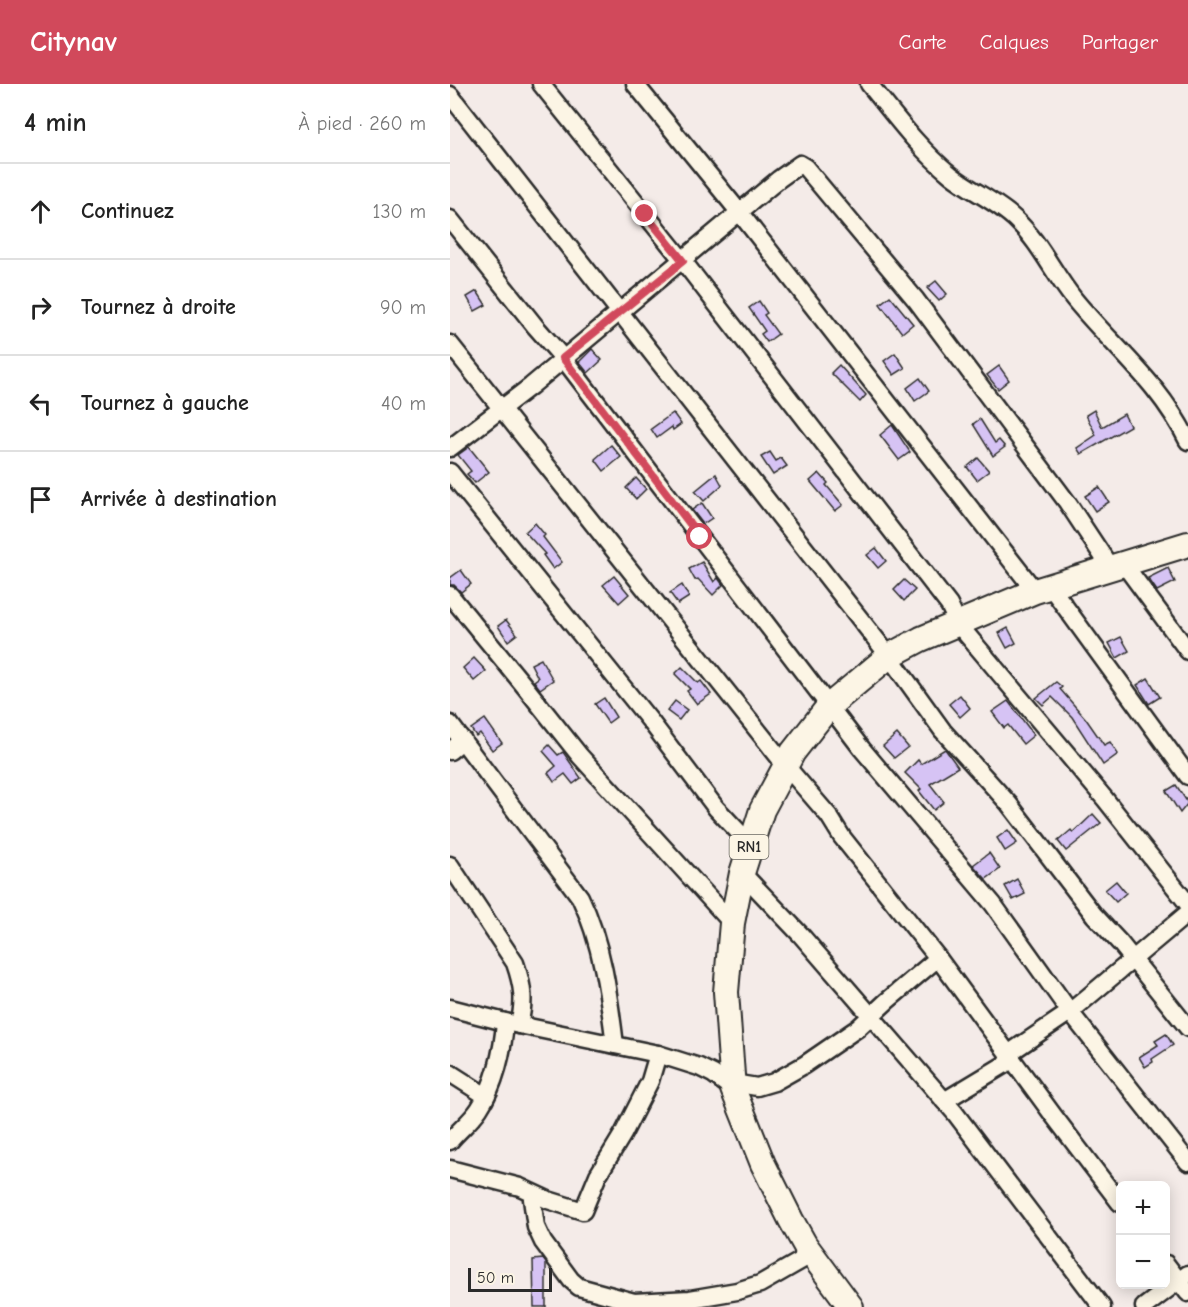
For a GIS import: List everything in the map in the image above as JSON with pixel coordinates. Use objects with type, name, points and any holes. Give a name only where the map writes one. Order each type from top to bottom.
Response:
[{"type":"highway","name":"RN1","points":[[851,1307],[805,1245],[763,1164],[734,1086],[726,992],[732,923],[742,873],[762,810],[793,752],[829,706],[889,656],[958,624],[1043,589],[1188,544]]},
{"type":"street","points":[[541,84],[683,261],[949,605],[958,624],[1106,799],[1188,904]]},
{"type":"street","points":[[635,84],[1043,589],[1188,776]]},
{"type":"street","points":[[869,84],[923,151],[969,189],[1012,216],[1028,232],[1074,299],[1099,329],[1147,377],[1172,412],[1188,441]]},
{"type":"street","points":[[450,94],[889,656],[943,731],[1009,804],[1094,915],[1133,959],[1188,1028]]},
{"type":"street","points":[[450,448],[531,386],[800,164],[805,167],[916,300],[1067,502],[1188,651]]},
{"type":"street","points":[[450,219],[563,358],[862,748],[993,904],[1070,1012],[1188,1162]]},
{"type":"street","points":[[450,344],[786,766],[829,816],[853,852],[938,958],[1116,1198]]},
{"type":"street","points":[[450,472],[651,722],[716,808],[750,844]]},
{"type":"street","points":[[450,595],[592,770],[732,923]]},
{"type":"street","points":[[450,724],[456,745],[580,897],[591,919],[611,1012],[615,1046]]},
{"type":"street","points":[[450,865],[515,963],[524,1005],[512,1024],[486,1096],[479,1109],[450,1141]]},
{"type":"street","points":[[742,873],[808,943],[944,1101],[1102,1307]]},
{"type":"street","points":[[944,1101],[1010,1057],[1070,1012],[1188,913]]},
{"type":"street","points":[[450,1008],[512,1024],[658,1054],[699,1067],[734,1086],[758,1087],[774,1082],[842,1041],[938,958]]},
{"type":"street","points":[[450,1169],[520,1187],[548,1200],[583,1211],[598,1174],[623,1134],[650,1081],[658,1054]]},
{"type":"street","points":[[450,1073],[486,1096]]},
{"type":"street","points":[[533,1194],[536,1227],[543,1242],[564,1272],[579,1287],[634,1302],[709,1302],[781,1273],[802,1260],[805,1245]]},
{"type":"street","points":[[1144,1307],[1185,1283],[1170,1268]]},
{"type":"building","points":[[936,281],[947,294],[939,301],[927,288]]},
{"type":"building","points":[[477,291],[486,305],[475,311],[467,297]]},
{"type":"building","points":[[890,296],[913,324],[902,333],[880,304]]},
{"type":"building","points":[[759,301],[767,313],[764,315],[778,334],[767,342],[761,334],[765,331],[749,308]]},
{"type":"building","points":[[592,349],[602,360],[588,373],[579,362]]},
{"type":"building","points":[[895,353],[905,368],[894,375],[884,361]]},
{"type":"building","points":[[839,365],[866,395],[860,402],[831,373]]},
{"type":"building","points":[[999,366],[1009,380],[998,389],[987,375]]},
{"type":"building","points":[[920,378],[929,391],[915,401],[907,388]]},
{"type":"building","points":[[1094,410],[1102,427],[1124,414],[1130,426],[1081,454],[1077,448],[1096,435],[1086,415]]},
{"type":"building","points":[[673,413],[681,424],[673,430],[672,427],[657,438],[651,429]]},
{"type":"building","points":[[980,419],[995,443],[999,440],[1005,447],[993,456],[973,424]]},
{"type":"building","points":[[892,425],[910,452],[899,460],[880,435]]},
{"type":"building","points":[[611,445],[621,457],[604,471],[595,459]]},
{"type":"building","points":[[469,447],[489,472],[475,483],[467,474],[471,471],[458,455]]},
{"type":"building","points":[[770,452],[776,461],[781,458],[787,466],[773,475],[761,457]]},
{"type":"building","points":[[978,458],[989,471],[977,480],[967,467]]},
{"type":"building","points":[[819,473],[843,505],[835,511],[810,481]]},
{"type":"building","points":[[716,474],[722,485],[704,501],[695,491]]},
{"type":"building","points":[[636,478],[646,489],[636,499],[626,488]]},
{"type":"building","points":[[1099,487],[1109,502],[1095,511],[1085,496]]},
{"type":"building","points":[[702,503],[712,518],[703,524],[692,510]]},
{"type":"building","points":[[535,523],[562,562],[553,569],[543,555],[545,554],[525,532]]},
{"type":"building","points":[[876,548],[886,561],[878,568],[867,555]]},
{"type":"building","points":[[702,562],[714,582],[718,578],[723,585],[713,595],[698,579],[695,580],[689,569]]},
{"type":"building","points":[[1168,568],[1175,582],[1157,591],[1148,578]]},
{"type":"building","points":[[461,570],[471,584],[461,592],[454,585],[450,585],[450,578]]},
{"type":"building","points":[[614,576],[629,594],[619,603],[603,585]]},
{"type":"building","points":[[904,580],[915,590],[904,601],[894,590]]},
{"type":"building","points":[[682,585],[689,597],[678,604],[670,593]]},
{"type":"building","points":[[506,620],[517,634],[508,641],[498,626]]},
{"type":"building","points":[[1008,628],[1016,643],[1007,648],[999,633]]},
{"type":"building","points":[[1121,637],[1129,651],[1117,658],[1109,643]]},
{"type":"building","points":[[474,658],[486,671],[474,681],[463,668]]},
{"type":"building","points":[[541,659],[553,680],[540,689],[534,681],[538,678],[531,664]]},
{"type":"building","points":[[682,667],[698,683],[701,681],[711,694],[697,704],[687,691],[690,689],[675,674]]},
{"type":"building","points":[[1148,678],[1160,697],[1149,704],[1137,685]]},
{"type":"building","points":[[1056,682],[1104,745],[1110,742],[1118,754],[1103,765],[1072,717],[1052,697],[1043,705],[1036,698]]},
{"type":"building","points":[[960,695],[970,708],[960,717],[949,704]]},
{"type":"building","points":[[604,698],[616,717],[608,723],[595,704]]},
{"type":"building","points":[[675,701],[687,710],[679,720],[667,711]]},
{"type":"building","points":[[1008,701],[1034,735],[1023,744],[1008,725],[1004,728],[992,712]]},
{"type":"building","points":[[485,719],[502,743],[492,750],[480,733],[476,736],[471,729]]},
{"type":"building","points":[[897,734],[908,747],[894,758],[883,746]]},
{"type":"building","points":[[549,745],[558,755],[563,752],[581,778],[573,784],[565,774],[554,782],[548,773],[556,766],[543,751]]},
{"type":"building","points":[[945,749],[958,767],[930,784],[944,802],[934,810],[919,791],[921,789],[905,773],[918,760],[921,764]]},
{"type":"building","points":[[1176,785],[1188,803],[1180,813],[1166,791]]},
{"type":"building","points":[[1093,814],[1101,823],[1066,851],[1058,841],[1071,830],[1073,833]]},
{"type":"building","points":[[1008,830],[1017,843],[1005,851],[997,838]]},
{"type":"building","points":[[989,853],[1000,869],[986,879],[973,865]]},
{"type":"building","points":[[1017,879],[1025,894],[1013,900],[1005,886]]},
{"type":"building","points":[[1116,881],[1126,893],[1116,902],[1105,890]]},
{"type":"building","points":[[1166,1034],[1173,1045],[1152,1059],[1153,1062],[1145,1067],[1139,1057],[1158,1045],[1155,1041]]},
{"type":"building","points":[[543,1259],[546,1263],[546,1307],[534,1307],[533,1260]]},
{"type":"route","points":[[645,214],[683,261],[563,358],[700,537]]}]
